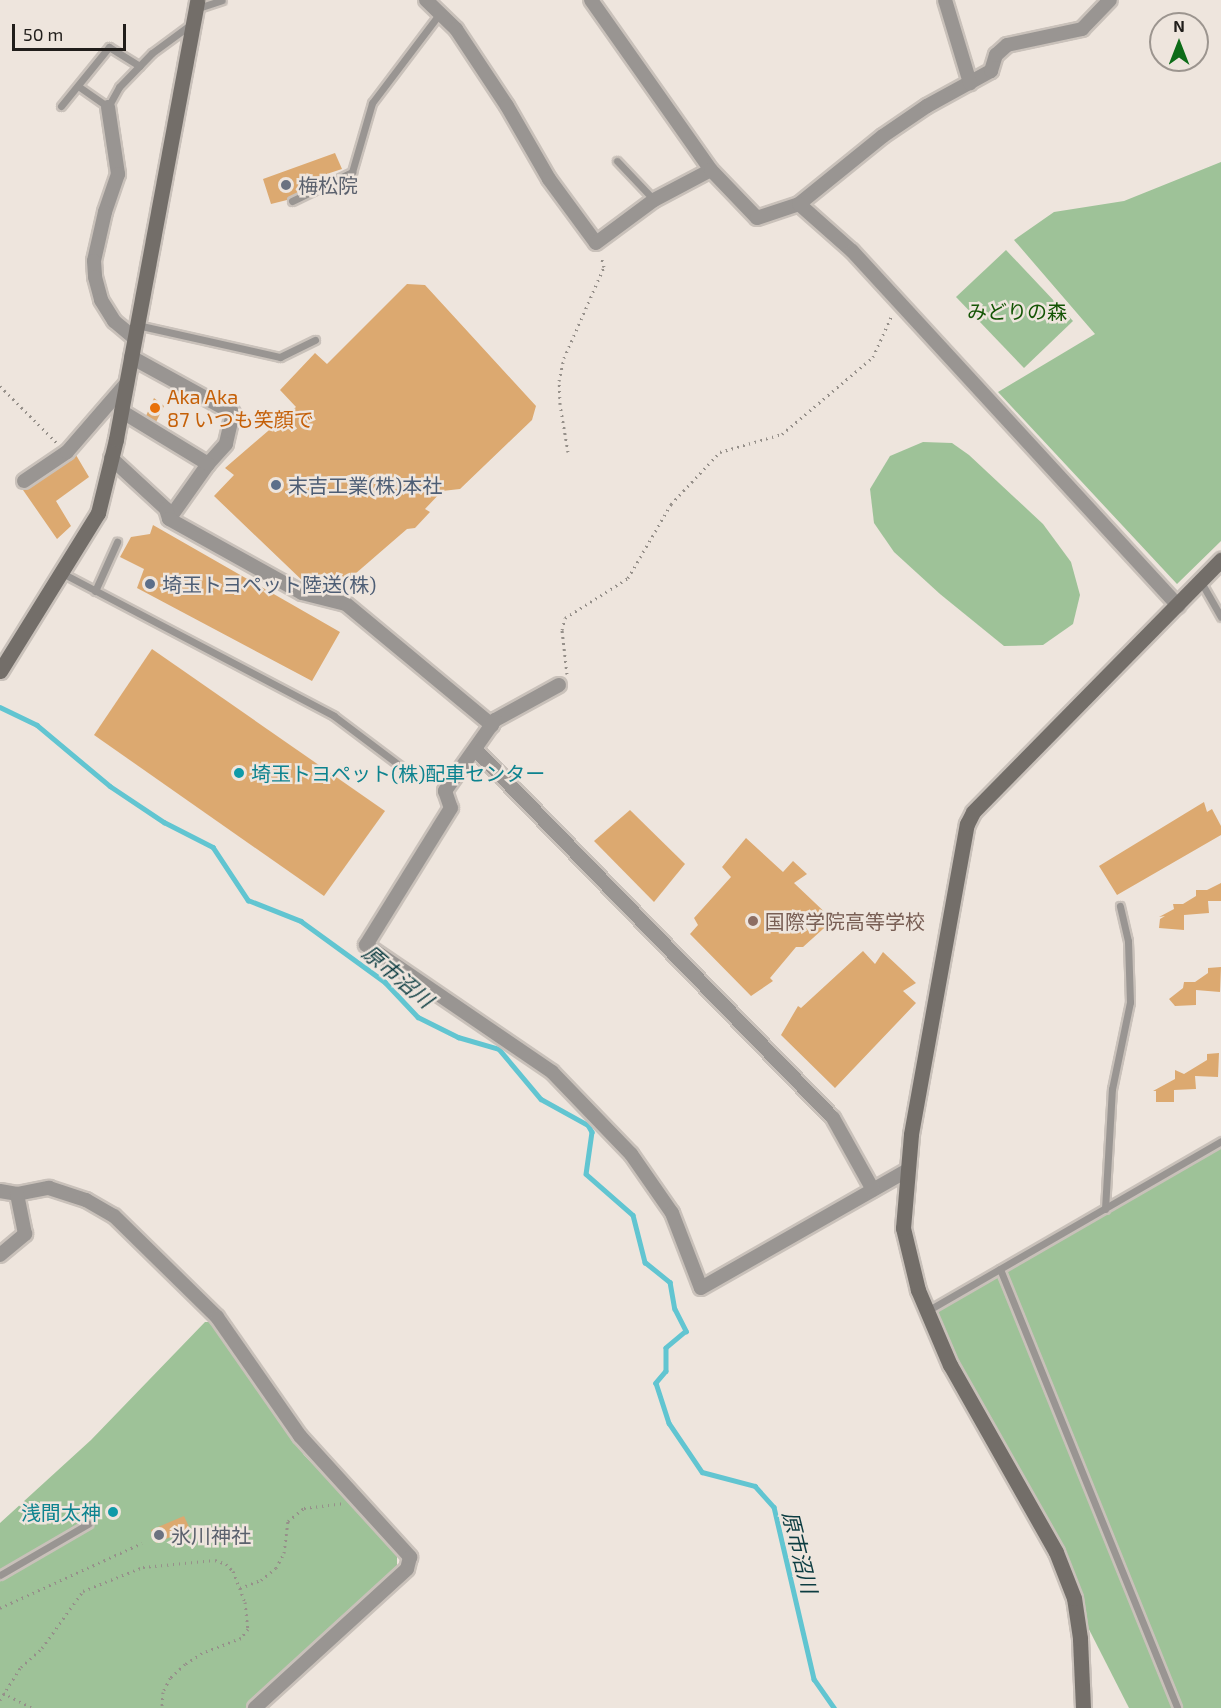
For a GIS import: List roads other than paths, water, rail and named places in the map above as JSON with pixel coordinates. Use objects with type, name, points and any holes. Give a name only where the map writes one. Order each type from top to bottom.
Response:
[{"type":"street","points":[[426,0],[456,29],[507,106],[549,179],[596,243],[654,200],[711,170]]},
{"type":"street","points":[[591,0],[711,170],[757,218],[799,204],[883,136],[927,106],[991,71],[996,55],[1007,45],[1082,30],[1110,0]]},
{"type":"street","points":[[945,0],[970,83]]},
{"type":"street","points":[[0,671],[98,513],[121,411],[195,11]]},
{"type":"street","points":[[108,107],[118,174],[105,212],[94,261],[95,277],[101,300],[114,321],[135,332]]},
{"type":"street","points":[[799,204],[852,250],[898,303],[1178,606]]},
{"type":"street","points":[[131,357],[233,413],[226,444],[208,464],[169,519]]},
{"type":"street","points":[[24,481],[67,452],[126,384]]},
{"type":"street","points":[[121,411],[208,464]]},
{"type":"street","points":[[111,458],[166,509],[169,519],[302,593],[346,604],[492,725]]},
{"type":"street","points":[[1083,1708],[1080,1638],[1074,1598],[1056,1552],[950,1365],[918,1290],[903,1228],[911,1134],[967,824],[973,812],[1221,560]]},
{"type":"street","points":[[559,685],[495,720],[445,791],[451,808],[366,945],[552,1072],[631,1154],[672,1213],[701,1288],[908,1170]]},
{"type":"street","points":[[475,749],[833,1118],[873,1190]]},
{"type":"street","points":[[0,1191],[17,1194],[49,1188],[86,1200],[114,1216],[217,1317],[300,1436],[410,1557],[407,1569],[255,1708]]},
{"type":"street","points":[[0,1255],[25,1234],[17,1194]]},
{"type":"lane","points":[[78,86],[108,107],[119,87],[195,11],[222,0]]},
{"type":"lane","points":[[292,201],[352,172],[372,103],[440,13]]},
{"type":"lane","points":[[61,106],[109,47],[140,66]]},
{"type":"lane","points":[[617,161],[654,200]]},
{"type":"lane","points":[[135,332],[280,357],[315,340]]},
{"type":"lane","points":[[95,591],[117,542]]},
{"type":"lane","points":[[62,573],[334,716],[411,774]]},
{"type":"lane","points":[[1201,582],[1221,617]]},
{"type":"lane","points":[[1105,1209],[1112,1089],[1130,1002],[1128,941],[1120,906]]},
{"type":"lane","points":[[927,1311],[1221,1141]]},
{"type":"lane","points":[[1000,1269],[1177,1708]]},
{"type":"lane","points":[[0,1575],[88,1524]]},
{"type":"waterway","name":"原市沼川","points":[[0,707],[37,725],[110,786],[164,822],[213,847],[248,900],[301,921],[385,982],[418,1017],[458,1037],[499,1049],[541,1099],[588,1125],[592,1132],[586,1174],[633,1215],[645,1262],[670,1282],[675,1309],[686,1331],[666,1348],[666,1371],[656,1383],[669,1423],[702,1472],[755,1486],[774,1507],[814,1679],[834,1708]]},
{"type":"place","name":"梅松院","points":[[286,185]]},
{"type":"place","name":"Aka Aka 87 いつも笑顔で","points":[[155,408]]},
{"type":"place","name":"末吉工業(株)本社","points":[[276,485]]},
{"type":"place","name":"埼玉トヨペット陸送(株)","points":[[150,584]]},
{"type":"place","name":"埼玉トヨペット(株)配車センター","points":[[239,773]]},
{"type":"place","name":"国際学院高等学校","points":[[753,921]]},
{"type":"place","name":"浅間太神","points":[[113,1512]]},
{"type":"place","name":"氷川神社","points":[[159,1535]]},
{"type":"park label","name":"みどりの森","points":[[1017,311]]}]
